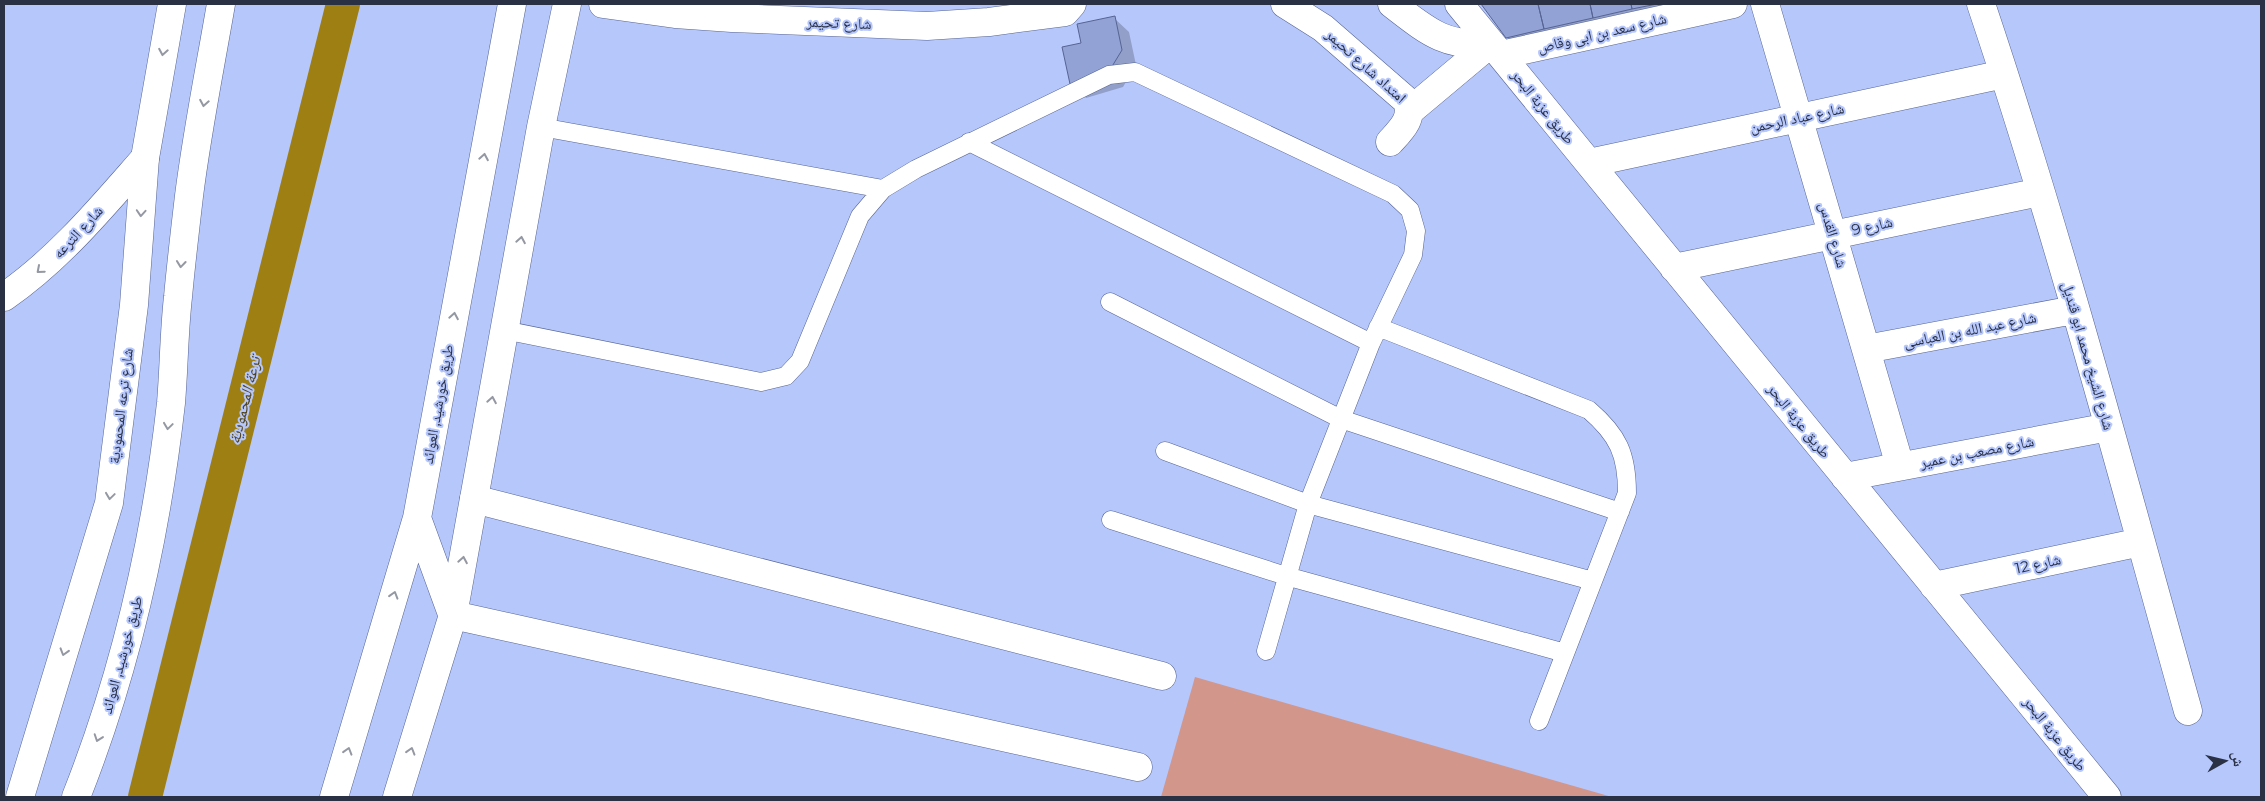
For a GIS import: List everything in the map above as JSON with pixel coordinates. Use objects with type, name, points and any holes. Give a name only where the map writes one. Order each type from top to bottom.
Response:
[{"type":"street","name":"شارع ترعه المحمودية","points":[[20,797],[109,502],[134,305],[145,158],[172,4]]},
{"type":"street","name":"طريق خورشيد, العوائد","points":[[76,797],[106,712],[126,645],[142,578],[159,490],[171,401],[178,297],[189,194],[221,4]]},
{"type":"street","name":"طريق خورشيد, العوائد","points":[[334,797],[417,518],[512,4]]},
{"type":"street","points":[[397,797],[453,615],[541,127],[567,4]]},
{"type":"street","name":"شارع تحيمر","points":[[603,4],[675,14],[786,12],[960,25],[1065,12],[1072,4]]},
{"type":"street","name":"امتداد شارع تحيمر","points":[[1284,4],[1323,28],[1407,101],[1411,110],[1401,130],[1390,142]]},
{"type":"street","points":[[1392,4],[1428,31],[1444,40],[1496,49]]},
{"type":"street","name":"طريق عزبة البحر","points":[[1459,4],[2108,797]]},
{"type":"street","name":"شارع سعد بن ابى وقاص","points":[[1496,49],[1733,4]]},
{"type":"street","name":"شارع القدس","points":[[1765,4],[1900,466]]},
{"type":"street","name":"شارع الشيخ محمد ابو قنديل","points":[[1981,4],[2040,192],[2109,427],[2188,712]]},
{"type":"street","points":[[1411,110],[1496,49]]},
{"type":"street","name":"شارع عباد الرحمن","points":[[1589,163],[2004,74]]},
{"type":"street","name":"شارع الترعه","points":[[4,297],[29,280],[62,251],[145,158]]},
{"type":"street","name":"شارع 9","points":[[1674,268],[2040,192]]},
{"type":"street","name":"شارع عبد الله بن العباسى","points":[[1866,350],[2074,310]]},
{"type":"street","name":"شارع مصعب بن عمير","points":[[1845,477],[2109,427]]},
{"type":"street","points":[[474,499],[1162,676]]},
{"type":"street","points":[[417,518],[453,615]]},
{"type":"street","name":"شارع 12","points":[[1934,586],[2141,542]]},
{"type":"street","points":[[453,615],[1138,766]]},
{"type":"lane","points":[[504,330],[761,382],[786,376],[800,361],[860,216],[882,189],[969,142],[1109,75],[1135,72],[1393,194],[1410,210],[1416,231],[1413,255],[1375,335],[1308,504],[1266,651]]},
{"type":"lane","points":[[541,127],[882,189]]},
{"type":"lane","points":[[969,142],[1375,335],[1589,410],[1607,426],[1622,454],[1627,469],[1627,493],[1539,721]]},
{"type":"lane","points":[[1110,302],[1341,419],[1620,512]]},
{"type":"lane","points":[[1165,451],[1308,504],[1593,581]]},
{"type":"lane","points":[[1111,520],[1286,576],[1565,653]]},
{"type":"shaded area","points":[[1195,677],[1612,797],[1161,797]]},
{"type":"building","points":[[1481,4],[1538,4],[1544,29],[1506,38]]},
{"type":"building","points":[[1538,4],[1590,4],[1593,18],[1544,29]]},
{"type":"building","points":[[1590,4],[1631,4],[1632,9],[1593,18]]},
{"type":"building","points":[[1631,4],[1657,4],[1632,9]]},
{"type":"building","points":[[1115,16],[1122,50],[1108,73],[1070,84],[1062,47],[1081,43],[1077,24]]},
{"type":"waterway","name":"ترعة المحمودية","points":[[145,797],[343,4]]}]
